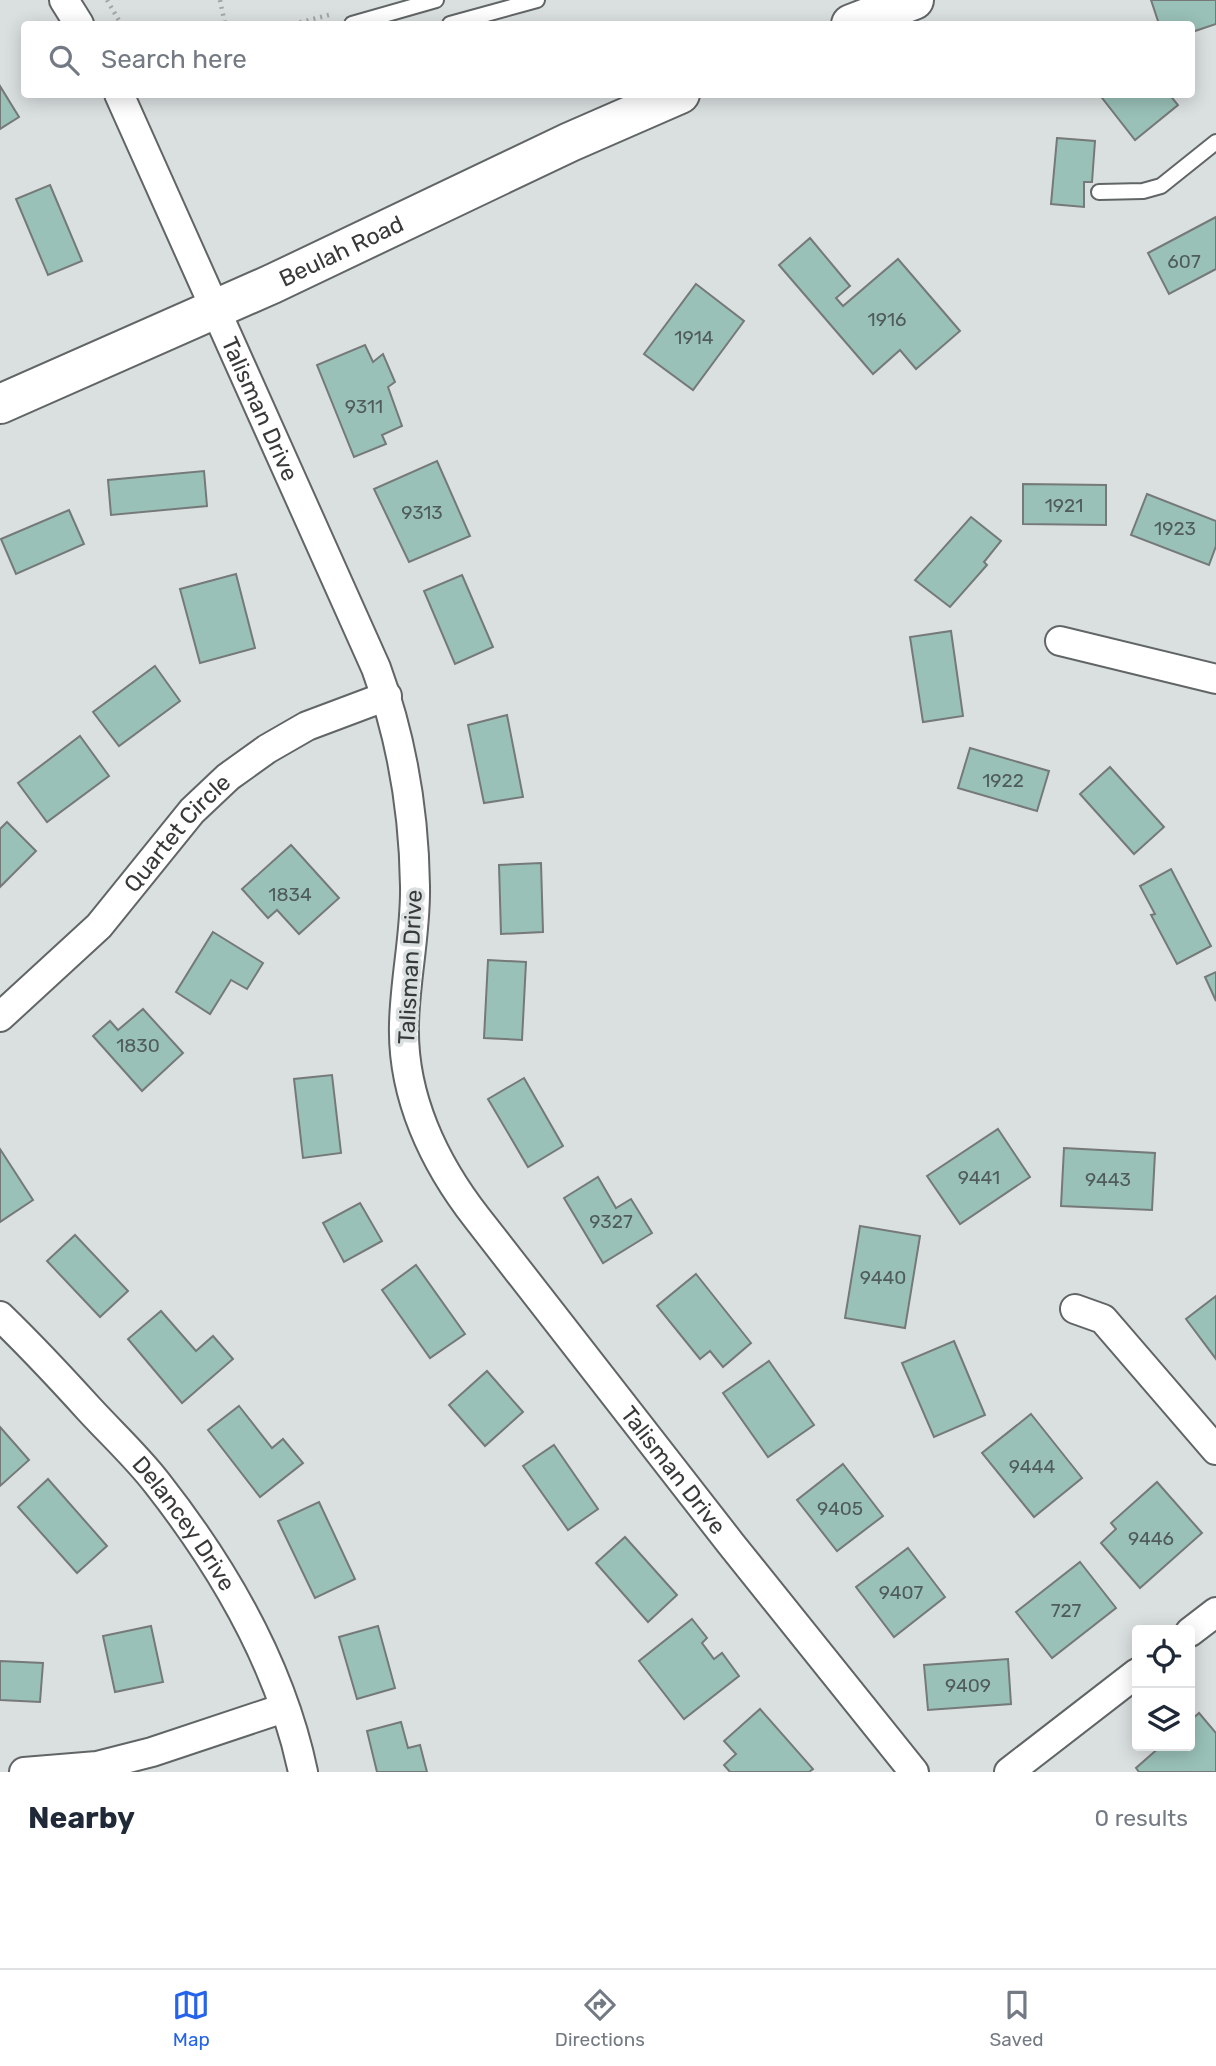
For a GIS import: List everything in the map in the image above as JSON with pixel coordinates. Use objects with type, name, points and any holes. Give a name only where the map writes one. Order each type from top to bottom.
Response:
[{"type":"main road","points":[[859,21],[914,0]]},
{"type":"main road","name":"Beulah Road","points":[[0,404],[215,309],[495,176],[671,98]]},
{"type":"street","points":[[64,0],[77,21]]},
{"type":"street","name":"Talisman Drive","points":[[125,98],[215,309],[387,696],[405,769],[414,830],[414,928],[404,1025],[407,1066],[414,1102],[431,1148],[454,1189],[730,1544],[914,1772]]},
{"type":"street","points":[[1060,641],[1216,679]]},
{"type":"street","name":"Quartet Circle","points":[[0,1017],[99,926],[191,811],[228,777],[267,749],[307,726],[387,696]]},
{"type":"street","points":[[1075,1309],[1103,1318],[1216,1450]]},
{"type":"street","name":"Delancey Drive","points":[[0,1316],[24,1338],[155,1481],[197,1536],[232,1593],[263,1656],[284,1708],[303,1772]]},
{"type":"street","points":[[1195,1628],[1216,1612]]},
{"type":"street","points":[[1010,1772],[1132,1677]]},
{"type":"street","points":[[24,1772],[97,1766],[152,1752],[284,1708]]},
{"type":"lane","points":[[362,21],[436,0]]},
{"type":"lane","points":[[461,21],[537,0]]},
{"type":"lane","points":[[1099,192],[1143,191],[1161,186],[1216,142]]},
{"type":"path","points":[[107,0],[119,21]]},
{"type":"path","points":[[220,0],[224,21]]},
{"type":"building","points":[[1151,0],[1216,0],[1216,24],[1195,31],[1195,21],[1158,21]]},
{"type":"building","points":[[0,86],[19,117],[0,129]]},
{"type":"building","points":[[1102,98],[1172,98],[1178,105],[1135,140]]},
{"type":"building","points":[[1057,138],[1095,141],[1092,182],[1084,182],[1084,207],[1051,204]]},
{"type":"building","points":[[50,185],[82,261],[48,275],[16,199]]},
{"type":"building","points":[[1216,217],[1216,269],[1169,294],[1148,253]]},
{"type":"building","points":[[810,238],[850,286],[836,298],[843,306],[898,259],[960,331],[916,369],[900,350],[873,374],[779,265]]},
{"type":"building","points":[[696,284],[744,321],[693,390],[644,354]]},
{"type":"building","points":[[365,345],[373,362],[383,354],[395,382],[388,387],[402,426],[382,435],[386,444],[354,457],[317,365]]},
{"type":"building","points":[[437,461],[470,536],[409,562],[374,489]]},
{"type":"building","points":[[204,471],[207,506],[111,515],[108,480]]},
{"type":"building","points":[[1023,484],[1106,485],[1106,525],[1023,524]]},
{"type":"building","points":[[1147,494],[1216,521],[1216,546],[1209,565],[1131,535]]},
{"type":"building","points":[[69,510],[84,544],[16,574],[1,539]]},
{"type":"building","points":[[971,517],[1001,541],[984,562],[987,565],[950,607],[915,580]]},
{"type":"building","points":[[236,574],[255,648],[200,663],[180,589]]},
{"type":"building","points":[[462,575],[493,647],[455,664],[424,591]]},
{"type":"building","points":[[951,631],[963,716],[923,722],[910,637]]},
{"type":"building","points":[[155,666],[180,701],[119,746],[93,712]]},
{"type":"building","points":[[507,715],[523,797],[484,803],[468,725]]},
{"type":"building","points":[[80,736],[109,776],[47,822],[18,783]]},
{"type":"building","points":[[970,748],[1049,771],[1037,811],[958,788]]},
{"type":"building","points":[[1110,767],[1164,827],[1134,854],[1080,794]]},
{"type":"building","points":[[7,822],[36,851],[0,887],[0,829]]},
{"type":"building","points":[[291,845],[339,898],[299,934],[277,910],[268,918],[242,889]]},
{"type":"building","points":[[541,863],[543,932],[501,934],[499,865]]},
{"type":"building","points":[[1171,869],[1211,946],[1177,964],[1151,915],[1155,914],[1140,886]]},
{"type":"building","points":[[213,932],[263,963],[247,989],[231,980],[210,1014],[176,992]]},
{"type":"building","points":[[488,960],[526,962],[522,1040],[484,1038]]},
{"type":"building","points":[[1216,972],[1216,1001],[1205,977]]},
{"type":"building","points":[[143,1009],[183,1053],[142,1091],[93,1036],[110,1021],[118,1030]]},
{"type":"building","points":[[332,1075],[341,1153],[303,1158],[294,1079]]},
{"type":"building","points":[[524,1078],[563,1146],[528,1167],[488,1099]]},
{"type":"building","points":[[998,1129],[1030,1177],[960,1224],[927,1176]]},
{"type":"building","points":[[1064,1148],[1155,1153],[1152,1210],[1061,1206]]},
{"type":"building","points":[[0,1149],[33,1200],[0,1222]]},
{"type":"building","points":[[598,1177],[616,1208],[631,1199],[652,1233],[603,1263],[564,1198]]},
{"type":"building","points":[[360,1203],[382,1241],[344,1262],[323,1223]]},
{"type":"building","points":[[860,1226],[920,1236],[905,1328],[845,1318]]},
{"type":"building","points":[[75,1235],[128,1291],[100,1317],[47,1261]]},
{"type":"building","points":[[416,1265],[465,1334],[430,1358],[382,1290]]},
{"type":"building","points":[[696,1274],[751,1343],[723,1367],[710,1351],[700,1359],[657,1306]]},
{"type":"building","points":[[1216,1296],[1216,1359],[1186,1319]]},
{"type":"building","points":[[161,1311],[196,1351],[213,1336],[233,1359],[182,1403],[128,1339]]},
{"type":"building","points":[[954,1341],[985,1415],[934,1437],[902,1363]]},
{"type":"building","points":[[769,1361],[814,1425],[768,1457],[723,1393]]},
{"type":"building","points":[[487,1371],[523,1412],[485,1446],[449,1405]]},
{"type":"building","points":[[239,1406],[272,1448],[283,1439],[303,1463],[260,1497],[208,1430]]},
{"type":"building","points":[[1031,1414],[1082,1478],[1034,1517],[982,1453]]},
{"type":"building","points":[[0,1427],[29,1460],[0,1486]]},
{"type":"building","points":[[554,1445],[598,1509],[568,1530],[523,1466]]},
{"type":"building","points":[[843,1464],[883,1516],[837,1551],[797,1500]]},
{"type":"building","points":[[48,1479],[107,1546],[77,1573],[18,1507]]},
{"type":"building","points":[[1157,1482],[1202,1533],[1140,1588],[1101,1543],[1116,1529],[1111,1523]]},
{"type":"building","points":[[319,1502],[355,1579],[315,1598],[278,1521]]},
{"type":"building","points":[[625,1537],[677,1595],[648,1622],[596,1563]]},
{"type":"building","points":[[908,1548],[945,1597],[894,1637],[856,1587]]},
{"type":"building","points":[[1080,1562],[1116,1608],[1052,1658],[1016,1612]]},
{"type":"building","points":[[692,1619],[707,1638],[702,1643],[714,1659],[722,1653],[739,1676],[684,1719],[639,1661]]},
{"type":"building","points":[[151,1626],[163,1682],[115,1692],[103,1636]]},
{"type":"building","points":[[378,1626],[395,1688],[357,1699],[339,1637]]},
{"type":"building","points":[[1008,1659],[1011,1704],[928,1710],[924,1665]]},
{"type":"building","points":[[0,1661],[43,1663],[40,1702],[0,1700]]},
{"type":"building","points":[[760,1709],[813,1769],[809,1772],[730,1772],[724,1765],[736,1754],[724,1741]]},
{"type":"building","points":[[1199,1713],[1216,1733],[1216,1772],[1139,1772],[1136,1768],[1155,1751],[1195,1751],[1195,1717]]},
{"type":"building","points":[[401,1722],[408,1748],[420,1745],[427,1772],[377,1772],[367,1731]]}]
